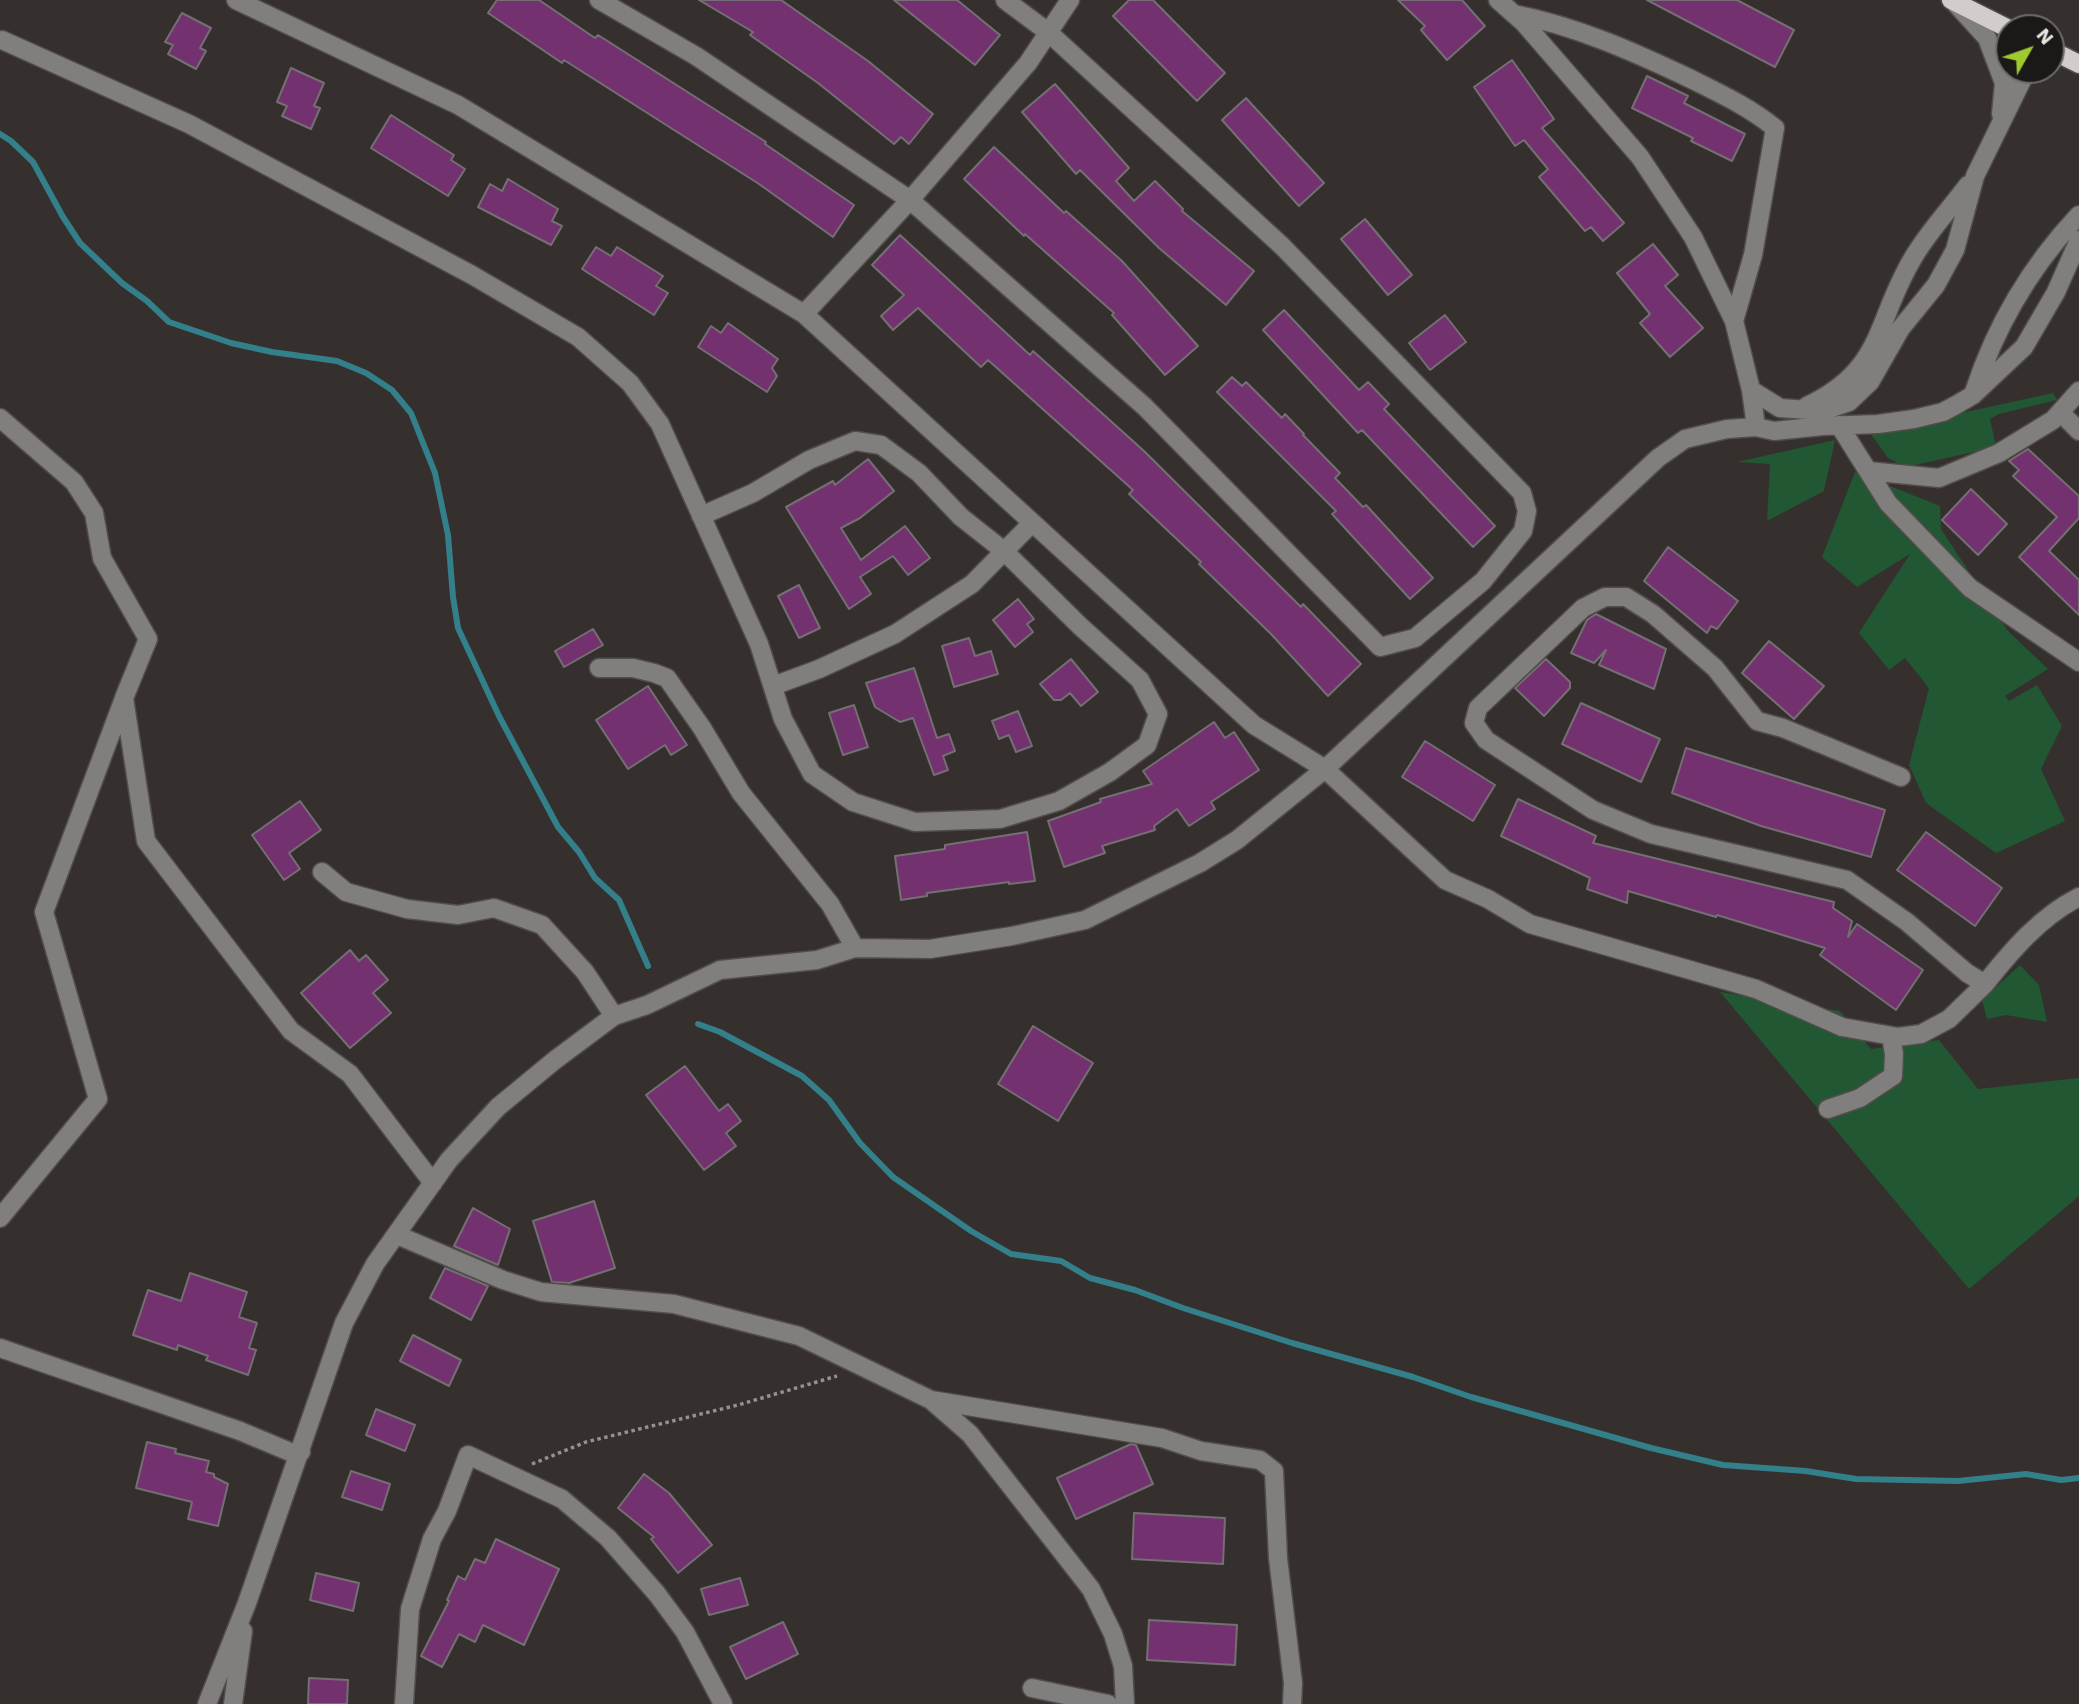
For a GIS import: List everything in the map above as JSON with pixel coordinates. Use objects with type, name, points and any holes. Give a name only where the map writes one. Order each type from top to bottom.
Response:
[{"type":"main road","points":[[1952,1],[1995,22]]},
{"type":"lane","points":[[236,0],[458,105],[804,314],[1254,725],[1325,769],[1445,880],[1530,924],[1756,989],[1842,1027],[1891,1036],[1920,1034],[1949,1019],[2057,908],[2079,897]]},
{"type":"lane","points":[[599,0],[696,56],[910,200],[1144,407],[1380,647],[1415,638],[1483,581],[1523,531],[1527,511],[1522,493],[1282,246],[1048,32],[1005,0]]},
{"type":"lane","points":[[804,314],[910,200],[1028,62],[1070,0]]},
{"type":"lane","points":[[1498,0],[1514,14],[1640,157],[1693,237],[1734,321],[1751,390],[1756,427]]},
{"type":"lane","points":[[1952,1],[1987,37],[2004,83],[1998,131]]},
{"type":"lane","points":[[1514,14],[1552,22],[1646,57],[1752,109],[1775,128],[1753,255],[1734,321]]},
{"type":"lane","points":[[2,40],[189,124],[472,275],[578,337],[630,383],[660,424],[701,516],[759,644],[783,719],[812,774],[853,802],[915,822],[1000,819],[1059,801],[1110,772],[1147,745],[1158,714],[1140,680],[1080,626],[1004,551],[961,517],[919,473],[881,445],[855,442],[809,460],[753,493],[701,516]]},
{"type":"lane","points":[[1801,409],[1829,396],[1862,365],[1877,341],[1902,277],[1914,256],[1975,176],[2020,84]]},
{"type":"lane","points":[[1751,390],[1780,408],[1823,411],[1849,402],[1870,382],[1901,328],[1936,285],[1955,250],[1975,176]]},
{"type":"lane","points":[[1973,395],[1987,354],[2017,293],[2079,215]]},
{"type":"lane","points":[[207,1704],[247,1603],[344,1323],[375,1264],[449,1160],[498,1107],[555,1060],[614,1016],[647,1005],[720,970],[817,960],[855,948],[930,949],[1012,936],[1084,920],[1200,863],[1237,841],[1325,769],[1658,458],[1685,439],[1727,429],[1756,427],[1774,431],[1878,424],[1914,419],[1943,411],[1973,395],[2024,346],[2056,292],[2079,240]]},
{"type":"lane","points":[[1868,471],[1939,478],[1999,453],[2053,420],[2079,391]]},
{"type":"lane","points":[[2060,412],[2079,431]]},
{"type":"lane","points":[[0,418],[74,482],[94,513],[102,558],[148,639],[44,912],[98,1098],[0,1218]]},
{"type":"lane","points":[[1831,426],[1868,471],[1888,503],[1970,589],[2079,662]]},
{"type":"lane","points":[[773,686],[819,669],[895,634],[972,584],[1032,523]]},
{"type":"lane","points":[[1901,777],[1783,728],[1757,720],[1715,668],[1653,614],[1626,597],[1605,597],[1583,608],[1478,708],[1475,723],[1486,740],[1593,810],[1651,834],[1847,880],[1907,922],[1967,973],[1985,984]]},
{"type":"lane","points":[[599,668],[633,668],[667,678],[702,728],[741,793],[830,904],[855,948]]},
{"type":"lane","points":[[124,698],[146,841],[291,1031],[349,1074],[433,1184]]},
{"type":"lane","points":[[322,872],[346,892],[407,908],[458,915],[494,908],[542,925],[585,972],[614,1016]]},
{"type":"lane","points":[[1828,1109],[1860,1098],[1894,1076],[1891,1036]]},
{"type":"lane","points":[[397,1235],[503,1280],[541,1292],[674,1304],[799,1336],[931,1400],[970,1434],[1091,1589],[1113,1634],[1123,1666],[1125,1704]]},
{"type":"lane","points":[[0,1348],[240,1431],[295,1454],[301,1452]]},
{"type":"lane","points":[[931,1400],[1162,1438],[1201,1451],[1260,1460],[1274,1471],[1278,1558],[1293,1683],[1292,1704]]},
{"type":"lane","points":[[404,1704],[410,1609],[432,1539],[447,1511],[468,1455],[562,1499],[608,1538],[657,1594],[684,1632],[723,1704]]},
{"type":"lane","points":[[233,1704],[247,1603]]},
{"type":"lane","points":[[1032,1688],[1108,1704]]},
{"type":"path","points":[[509,1473],[586,1442],[738,1405],[866,1367]]},
{"type":"green space","points":[[2053,393],[2057,400],[1999,414],[1990,419],[1996,447],[1906,467],[1888,458],[1870,433]]},
{"type":"green space","points":[[1835,440],[1824,491],[1767,521],[1770,464],[1737,462]]},
{"type":"green space","points":[[1855,472],[1940,506],[1941,529],[2008,631],[2048,669],[2005,696],[2009,701],[2037,685],[2062,726],[2041,769],[2065,821],[1996,853],[1926,803],[1909,765],[1929,688],[1905,658],[1889,670],[1859,633],[1910,554],[1857,587],[1822,557]]},
{"type":"green space","points":[[2020,965],[2039,985],[2047,1022],[2006,1015],[1987,1019],[1982,1000]]},
{"type":"green space","points":[[1720,992],[1840,1011],[1871,1049],[1939,1040],[1978,1089],[2079,1078],[2079,1196],[1969,1289]]},
{"type":"building","points":[[497,0],[539,0],[595,38],[598,35],[766,142],[765,144],[854,205],[833,237],[759,184],[564,60],[562,63],[488,13]]},
{"type":"building","points":[[699,0],[781,0],[868,61],[933,114],[909,144],[901,137],[894,144],[818,83],[750,35],[753,32]]},
{"type":"building","points":[[894,0],[957,0],[1000,35],[975,65]]},
{"type":"building","points":[[1129,0],[1153,0],[1225,73],[1197,101],[1113,16]]},
{"type":"building","points":[[1398,0],[1462,0],[1485,26],[1447,60],[1421,30],[1425,26]]},
{"type":"building","points":[[1647,0],[1737,0],[1794,30],[1775,67]]},
{"type":"building","points":[[182,13],[211,28],[200,48],[206,51],[196,69],[168,54],[173,45],[165,42]]},
{"type":"building","points":[[1512,60],[1554,119],[1542,128],[1624,223],[1603,241],[1591,227],[1585,231],[1539,177],[1548,169],[1524,140],[1515,146],[1474,87]]},
{"type":"building","points":[[291,68],[324,83],[314,106],[320,108],[311,129],[282,116],[287,106],[277,102]]},
{"type":"building","points":[[1647,76],[1688,96],[1684,103],[1745,134],[1732,161],[1632,108]]},
{"type":"building","points":[[1055,84],[1129,168],[1116,181],[1134,201],[1155,181],[1182,211],[1254,271],[1226,305],[1159,248],[1080,170],[1076,174],[1022,112]]},
{"type":"building","points":[[1246,98],[1324,183],[1299,206],[1222,120]]},
{"type":"building","points":[[391,115],[454,155],[451,160],[465,169],[448,196],[371,148]]},
{"type":"building","points":[[994,147],[1064,213],[1066,211],[1122,261],[1198,346],[1165,375],[1112,315],[1114,313],[1025,234],[1024,236],[964,179]]},
{"type":"building","points":[[508,179],[558,209],[552,221],[562,226],[551,245],[478,207],[490,184],[502,191]]},
{"type":"building","points":[[1365,219],[1412,275],[1388,295],[1341,239]]},
{"type":"building","points":[[900,235],[1030,355],[1033,351],[1144,451],[1301,607],[1303,604],[1361,664],[1328,696],[1271,634],[1199,564],[1201,562],[1129,494],[1133,490],[988,360],[981,367],[918,308],[893,330],[881,316],[904,295],[872,265]]},
{"type":"building","points":[[1653,244],[1678,275],[1665,286],[1703,328],[1670,357],[1640,323],[1650,314],[1617,273]]},
{"type":"building","points":[[596,247],[611,256],[617,247],[663,276],[656,286],[668,293],[654,315],[582,269]]},
{"type":"building","points":[[1284,310],[1359,390],[1368,382],[1389,404],[1384,409],[1495,526],[1473,547],[1362,430],[1358,433],[1263,330]]},
{"type":"building","points":[[1445,315],[1466,342],[1430,370],[1409,343]]},
{"type":"building","points":[[728,323],[778,359],[772,368],[777,376],[767,392],[698,347],[711,326],[721,333]]},
{"type":"building","points":[[1232,377],[1242,386],[1246,382],[1282,418],[1285,414],[1340,473],[1335,478],[1363,507],[1366,505],[1433,578],[1410,599],[1332,514],[1336,511],[1217,392]]},
{"type":"building","points":[[2028,449],[2079,496],[2079,518],[2049,551],[2079,580],[2079,615],[2019,557],[2057,517],[2013,476],[2019,470],[2009,461]]},
{"type":"building","points":[[868,459],[894,491],[860,518],[841,528],[861,560],[905,526],[930,558],[908,575],[893,556],[860,577],[871,594],[849,609],[786,507],[833,481],[835,485]]},
{"type":"building","points":[[1971,489],[2007,524],[1978,555],[1942,520]]},
{"type":"building","points":[[1668,547],[1738,601],[1717,629],[1711,626],[1707,633],[1644,581]]},
{"type":"building","points":[[799,585],[820,628],[799,638],[778,596]]},
{"type":"building","points":[[1018,599],[1034,619],[1027,624],[1033,632],[1015,647],[993,620]]},
{"type":"building","points":[[1596,614],[1666,649],[1654,689],[1599,665],[1606,650],[1594,663],[1571,653],[1587,620]]},
{"type":"building","points":[[593,629],[603,645],[564,667],[555,651]]},
{"type":"building","points":[[969,638],[975,656],[991,651],[998,674],[954,687],[942,646]]},
{"type":"building","points":[[1769,641],[1824,686],[1794,719],[1742,673]]},
{"type":"building","points":[[1071,659],[1098,692],[1081,706],[1070,693],[1061,700],[1054,700],[1040,684]]},
{"type":"building","points":[[1546,659],[1570,682],[1570,688],[1544,716],[1515,688]]},
{"type":"building","points":[[914,668],[937,738],[949,734],[955,751],[943,756],[948,770],[934,775],[913,718],[900,722],[875,707],[866,683]]},
{"type":"building","points":[[648,686],[687,745],[671,755],[665,745],[628,769],[596,720]]},
{"type":"building","points":[[1581,703],[1660,739],[1641,782],[1562,744]]},
{"type":"building","points":[[854,705],[868,747],[843,755],[829,713]]},
{"type":"building","points":[[1018,711],[1032,746],[1016,752],[1009,735],[999,739],[992,721]]},
{"type":"building","points":[[1214,722],[1225,738],[1234,732],[1259,770],[1211,802],[1215,809],[1189,826],[1177,809],[1154,826],[1155,830],[1102,846],[1105,853],[1064,867],[1048,821],[1101,802],[1100,799],[1152,784],[1143,771]]},
{"type":"building","points":[[1425,741],[1495,785],[1473,821],[1402,777]]},
{"type":"building","points":[[1686,748],[1885,810],[1871,857],[1761,826],[1672,793]]},
{"type":"building","points":[[1518,799],[1596,836],[1593,843],[1834,902],[1833,908],[1852,921],[1848,937],[1857,924],[1923,970],[1896,1010],[1820,955],[1825,948],[1628,891],[1627,903],[1587,889],[1590,878],[1501,836]]},
{"type":"building","points":[[300,801],[321,830],[289,853],[300,869],[284,880],[252,835]]},
{"type":"building","points":[[1027,832],[1035,881],[927,893],[927,896],[901,900],[895,856]]},
{"type":"building","points":[[1926,832],[2002,888],[1975,926],[1897,870]]},
{"type":"building","points":[[350,950],[359,961],[366,955],[388,980],[373,993],[391,1013],[350,1048],[301,993]]},
{"type":"building","points":[[1033,1026],[1093,1063],[1058,1121],[998,1084]]},
{"type":"building","points":[[685,1066],[719,1111],[728,1104],[741,1121],[726,1133],[736,1146],[704,1170],[646,1095]]},
{"type":"building","points":[[594,1201],[615,1268],[569,1283],[552,1282],[533,1221]]},
{"type":"building","points":[[473,1208],[510,1229],[498,1265],[454,1246]]},
{"type":"building","points":[[445,1268],[488,1286],[471,1320],[430,1298]]},
{"type":"building","points":[[190,1273],[247,1292],[239,1317],[257,1323],[249,1348],[256,1350],[248,1375],[206,1360],[208,1356],[178,1345],[177,1350],[133,1335],[148,1290],[181,1301]]},
{"type":"building","points":[[413,1335],[461,1360],[449,1386],[400,1361]]},
{"type":"building","points":[[376,1409],[415,1425],[405,1451],[366,1435]]},
{"type":"building","points":[[147,1442],[176,1449],[175,1453],[209,1461],[206,1472],[228,1484],[218,1526],[188,1519],[192,1502],[136,1488]]},
{"type":"building","points":[[1131,1444],[1136,1445],[1153,1484],[1076,1519],[1057,1478]]},
{"type":"building","points":[[351,1471],[390,1484],[382,1510],[342,1497]]},
{"type":"building","points":[[644,1474],[669,1493],[712,1545],[678,1573],[651,1539],[654,1537],[618,1508]]},
{"type":"building","points":[[1134,1513],[1225,1518],[1223,1564],[1132,1559]]},
{"type":"building","points":[[496,1539],[559,1569],[524,1645],[483,1625],[475,1642],[459,1634],[442,1667],[421,1656],[449,1601],[447,1600],[458,1576],[465,1580],[475,1559],[485,1563]]},
{"type":"building","points":[[316,1573],[359,1583],[353,1611],[310,1600]]},
{"type":"building","points":[[740,1578],[748,1605],[709,1615],[701,1589]]},
{"type":"building","points":[[1149,1620],[1237,1625],[1235,1665],[1147,1660]]},
{"type":"building","points":[[783,1622],[798,1654],[746,1679],[730,1647]]},
{"type":"building","points":[[309,1678],[348,1680],[347,1704],[308,1704]]},
{"type":"waterway","points":[[0,134],[33,162],[80,243],[169,322],[231,343],[337,361],[366,373],[392,390],[411,413],[435,473],[448,535],[458,628],[499,716],[558,827],[579,852],[595,878],[619,900],[648,966]]},
{"type":"waterway","points":[[698,1024],[720,1032],[802,1076],[829,1100],[860,1143],[893,1177],[971,1231],[1011,1254],[1061,1261],[1090,1278],[1135,1290],[1292,1343],[1651,1448],[1723,1465],[1806,1471],[1856,1479],[1958,1481],[2026,1474],[2061,1480],[2079,1478]]}]
